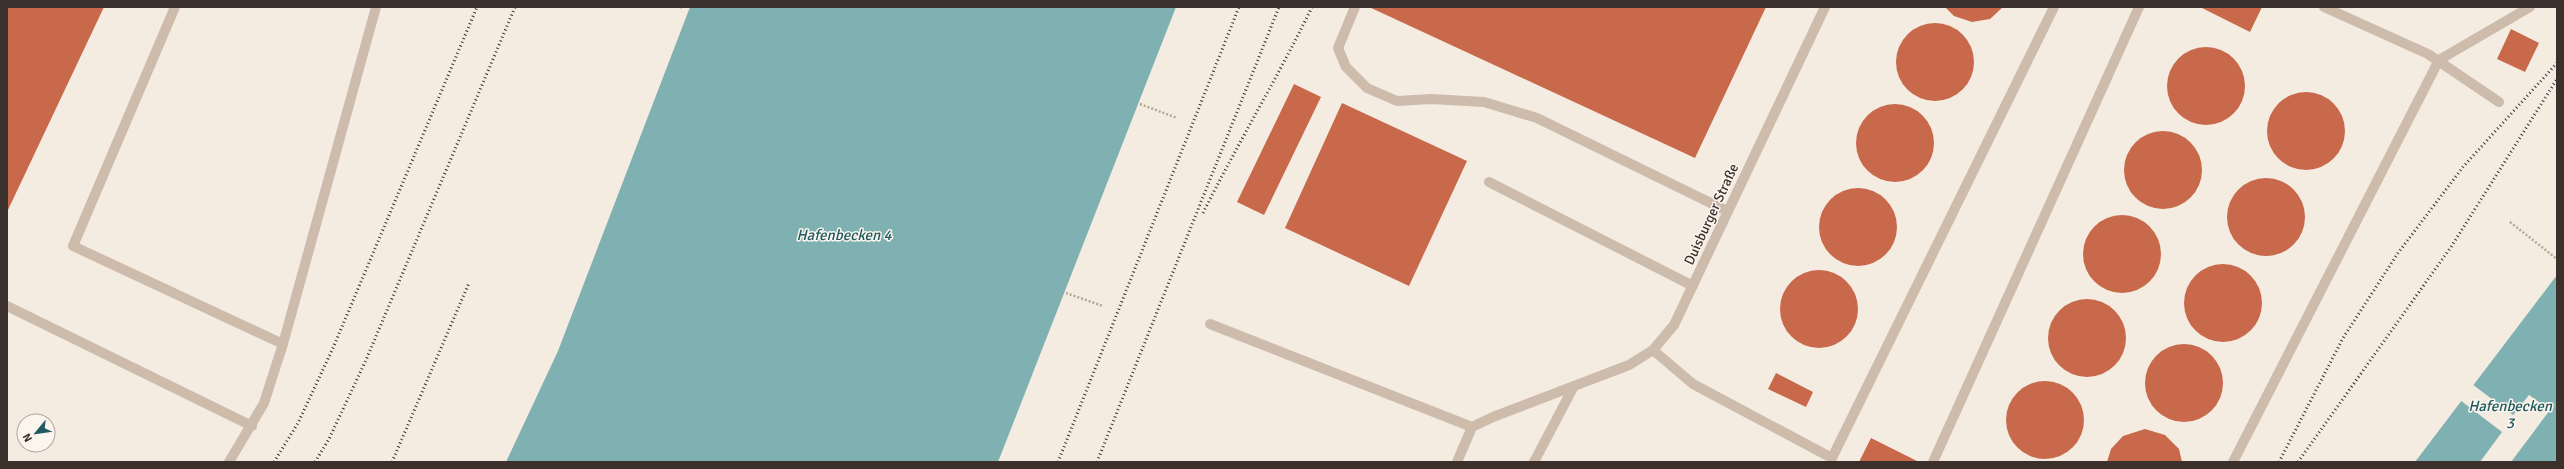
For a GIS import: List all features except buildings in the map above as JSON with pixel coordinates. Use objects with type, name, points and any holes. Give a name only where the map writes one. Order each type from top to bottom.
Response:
[{"type":"street","points":[[175,7],[73,246],[282,344]]},
{"type":"street","points":[[229,462],[252,426],[264,403],[282,344],[376,7]]},
{"type":"street","points":[[1355,7],[1338,48],[1346,66],[1366,88],[1397,101],[1431,99],[1484,102],[1537,118],[1727,211]]},
{"type":"street","name":"Duisburger Straße","points":[[1472,427],[1629,365],[1653,350],[1674,325],[1825,7]]},
{"type":"street","points":[[1653,350],[1693,384],[1831,460],[2054,7]]},
{"type":"street","points":[[1933,462],[2139,7]]},
{"type":"street","points":[[2324,7],[2439,60],[2500,102]]},
{"type":"street","points":[[2233,462],[2439,60],[2530,7]]},
{"type":"street","points":[[1489,182],[1693,286]]},
{"type":"street","points":[[7,306],[252,426]]},
{"type":"street","points":[[1210,324],[1472,427],[1457,462]]},
{"type":"street","points":[[1534,462],[1574,386]]},
{"type":"path","points":[[1140,104],[1177,118]]},
{"type":"path","points":[[2510,222],[2557,259]]},
{"type":"path","points":[[1066,292],[1103,306]]},
{"type":"water","name":"Hafenbecken 4","points":[[690,7],[1176,7],[998,462],[506,462],[558,351]]},
{"type":"water","name":"Hafenbecken 3","points":[[2557,275],[2557,462],[2415,462]]},
{"type":"pier","points":[[2472,384],[2513,415],[2529,395],[2550,410],[2511,462],[2480,462],[2502,432],[2460,400]]},
{"type":"railway","points":[[274,462],[298,423],[333,348],[477,7]]},
{"type":"railway","points":[[315,462],[329,439],[366,360],[515,7]]},
{"type":"railway","points":[[1058,462],[1239,7]]},
{"type":"railway","points":[[1097,462],[1279,7]]},
{"type":"railway","points":[[1203,213],[1286,59],[1312,7]]},
{"type":"railway","points":[[2279,462],[2343,338],[2398,253],[2463,167],[2557,63]]},
{"type":"railway","points":[[2298,462],[2451,247],[2557,79]]},
{"type":"railway","points":[[392,462],[469,283]]}]
